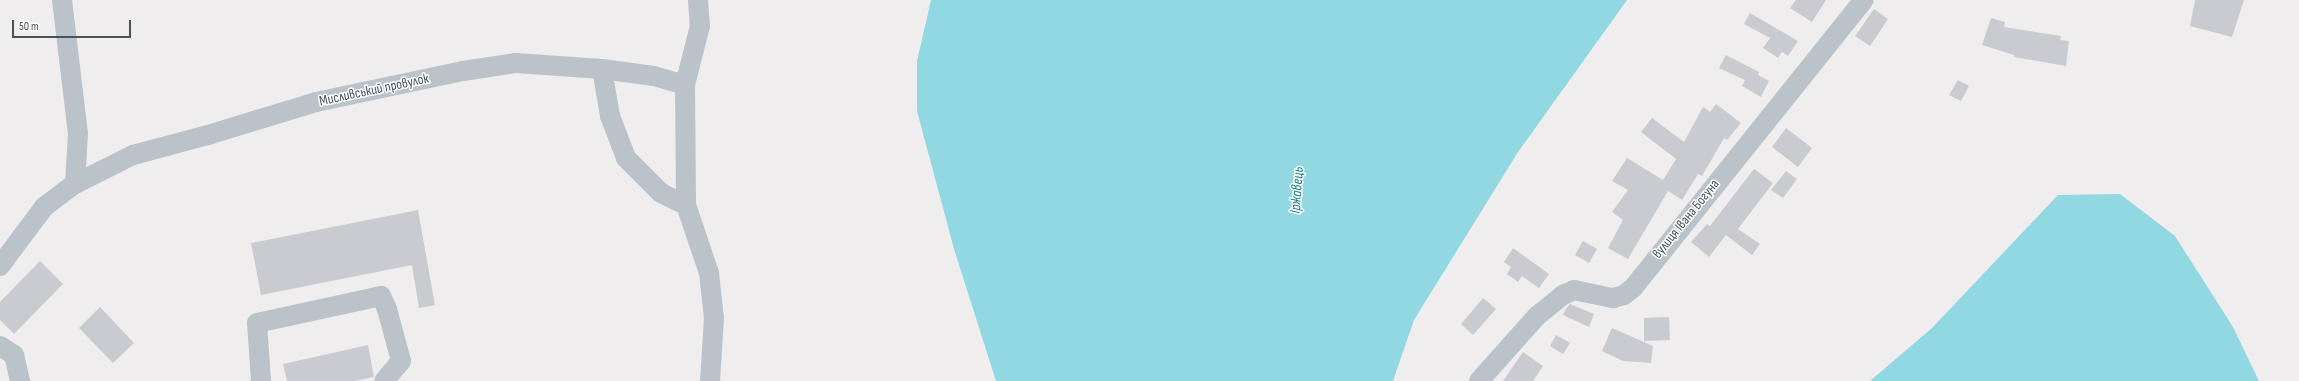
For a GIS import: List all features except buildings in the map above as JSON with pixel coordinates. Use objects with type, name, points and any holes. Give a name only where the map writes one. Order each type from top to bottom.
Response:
[{"type":"street","points":[[62,0],[78,134],[75,184]]},
{"type":"street","points":[[698,0],[700,26],[684,85],[686,205],[709,273],[714,318],[710,381]]},
{"type":"street","name":"вулиця Івана Богуна","points":[[1479,381],[1537,316],[1563,295],[1574,290],[1613,298],[1624,295],[1633,288],[1864,0]]},
{"type":"street","name":"Мисливський провулок","points":[[0,266],[44,207],[75,184],[133,155],[208,135],[324,100],[463,71],[516,63],[602,69],[654,76],[684,85]]},
{"type":"street","points":[[602,69],[610,116],[626,158],[661,193],[686,205]]},
{"type":"street","points":[[261,381],[257,323],[381,296],[387,309],[401,361],[384,381]]},
{"type":"street","points":[[0,346],[14,355],[20,381]]},
{"type":"water","name":"Іржавець","points":[[931,0],[1627,0],[1518,152],[1414,320],[1393,381],[996,381],[954,249],[917,111],[917,61]]},
{"type":"water","points":[[2120,194],[2175,236],[2233,327],[2259,381],[1870,381],[1932,328],[2058,195]]}]
